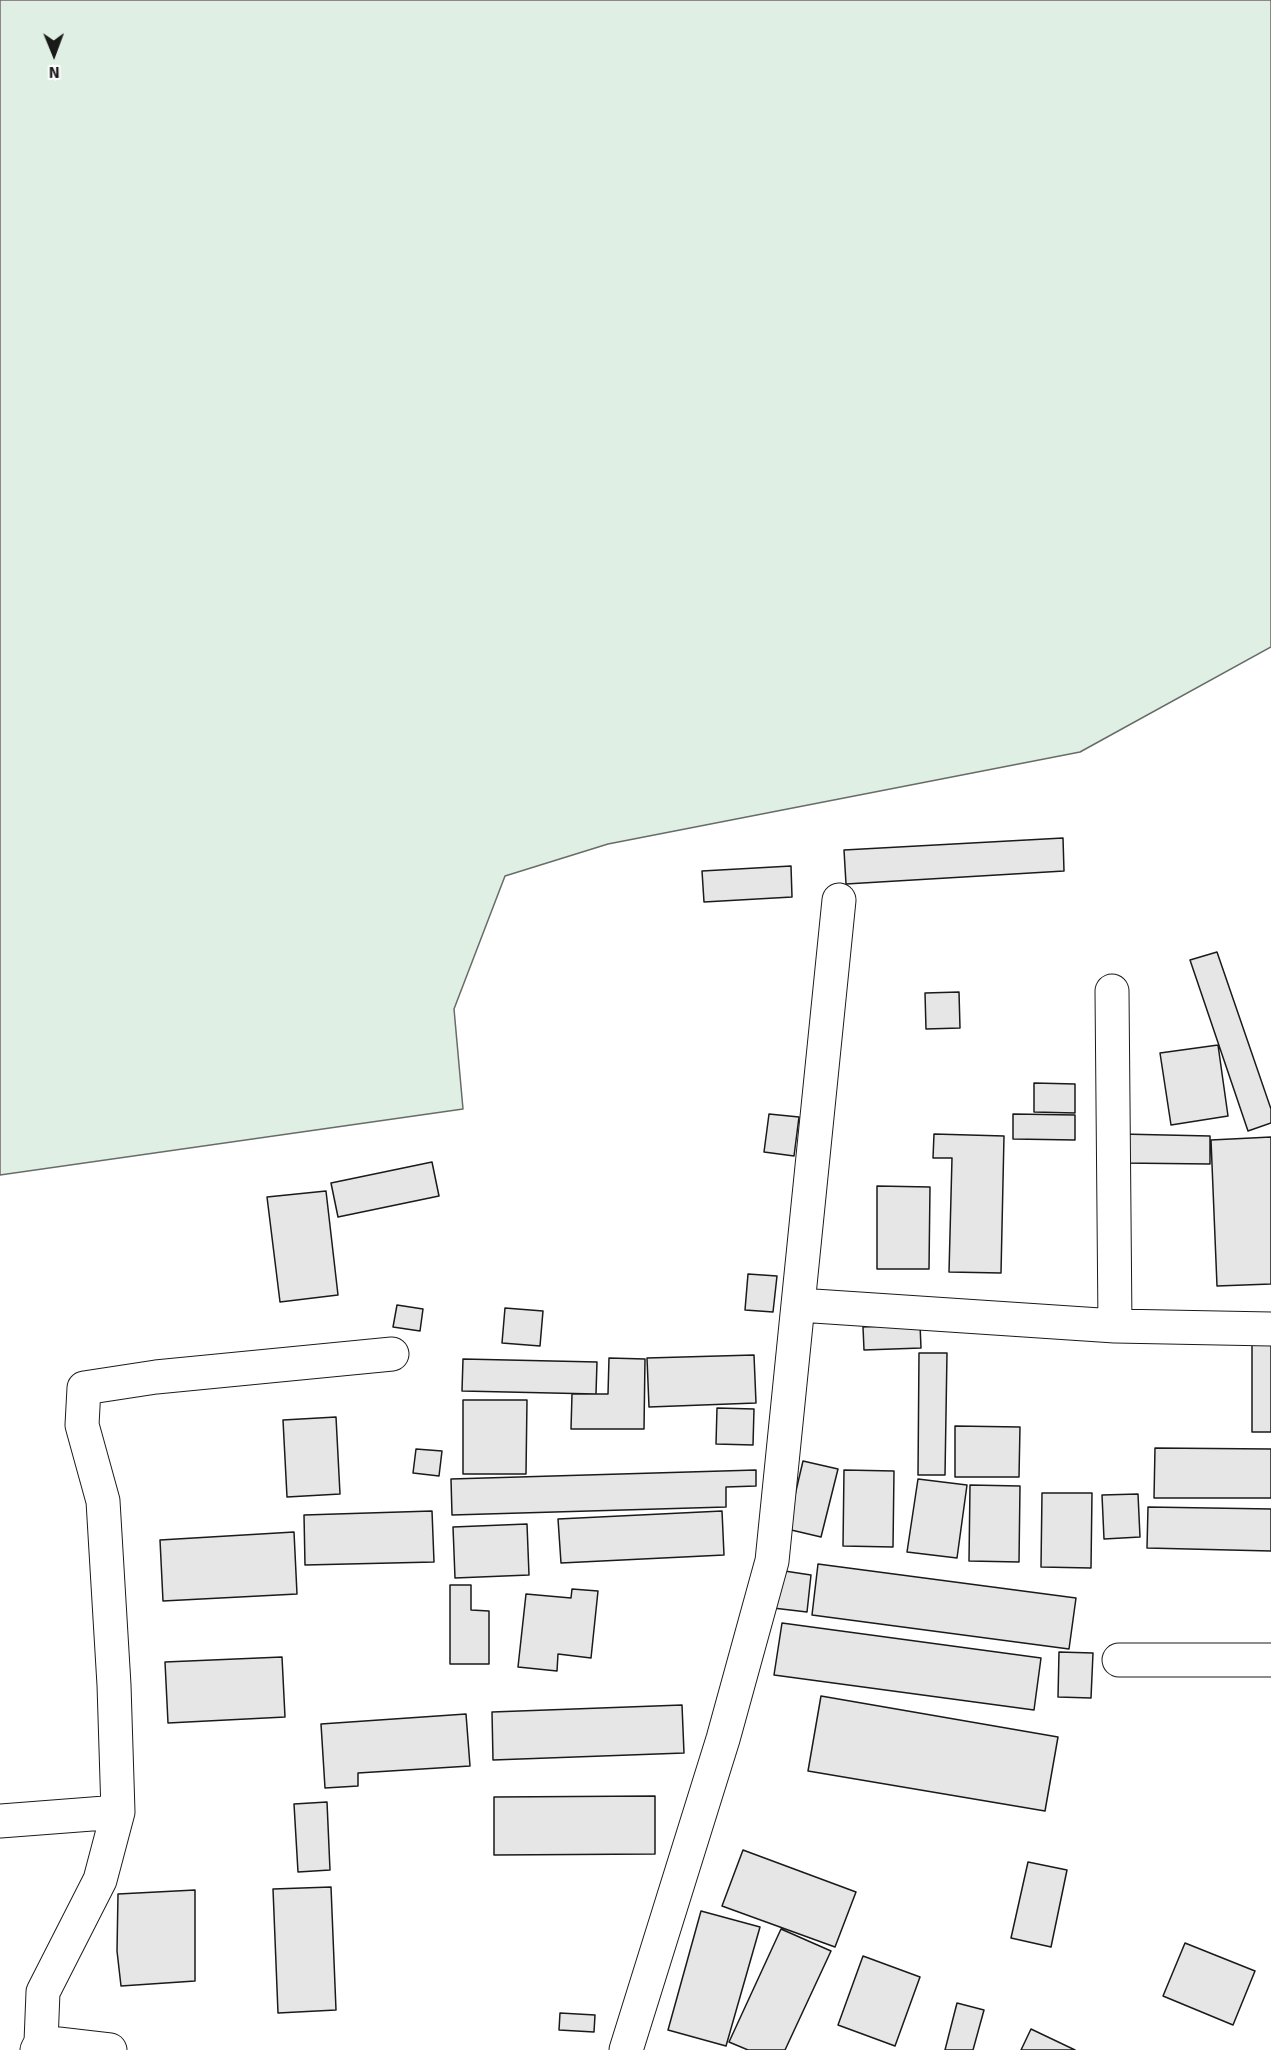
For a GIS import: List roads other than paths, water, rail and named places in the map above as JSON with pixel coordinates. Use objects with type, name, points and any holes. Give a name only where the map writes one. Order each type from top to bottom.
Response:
[{"type":"street","points":[[626,2050],[723,1740],[772,1561],[839,900]]},
{"type":"street","points":[[1112,991],[1115,1326]]},
{"type":"street","points":[[799,1305],[1115,1326],[1271,1329]]},
{"type":"street","points":[[110,2050],[39,2046],[43,1992],[100,1880],[118,1812],[114,1685],[103,1501],[82,1425],[84,1388],[156,1377],[392,1354]]},
{"type":"street","points":[[1119,1660],[1271,1659]]},
{"type":"street","points":[[0,1821],[118,1812]]}]
